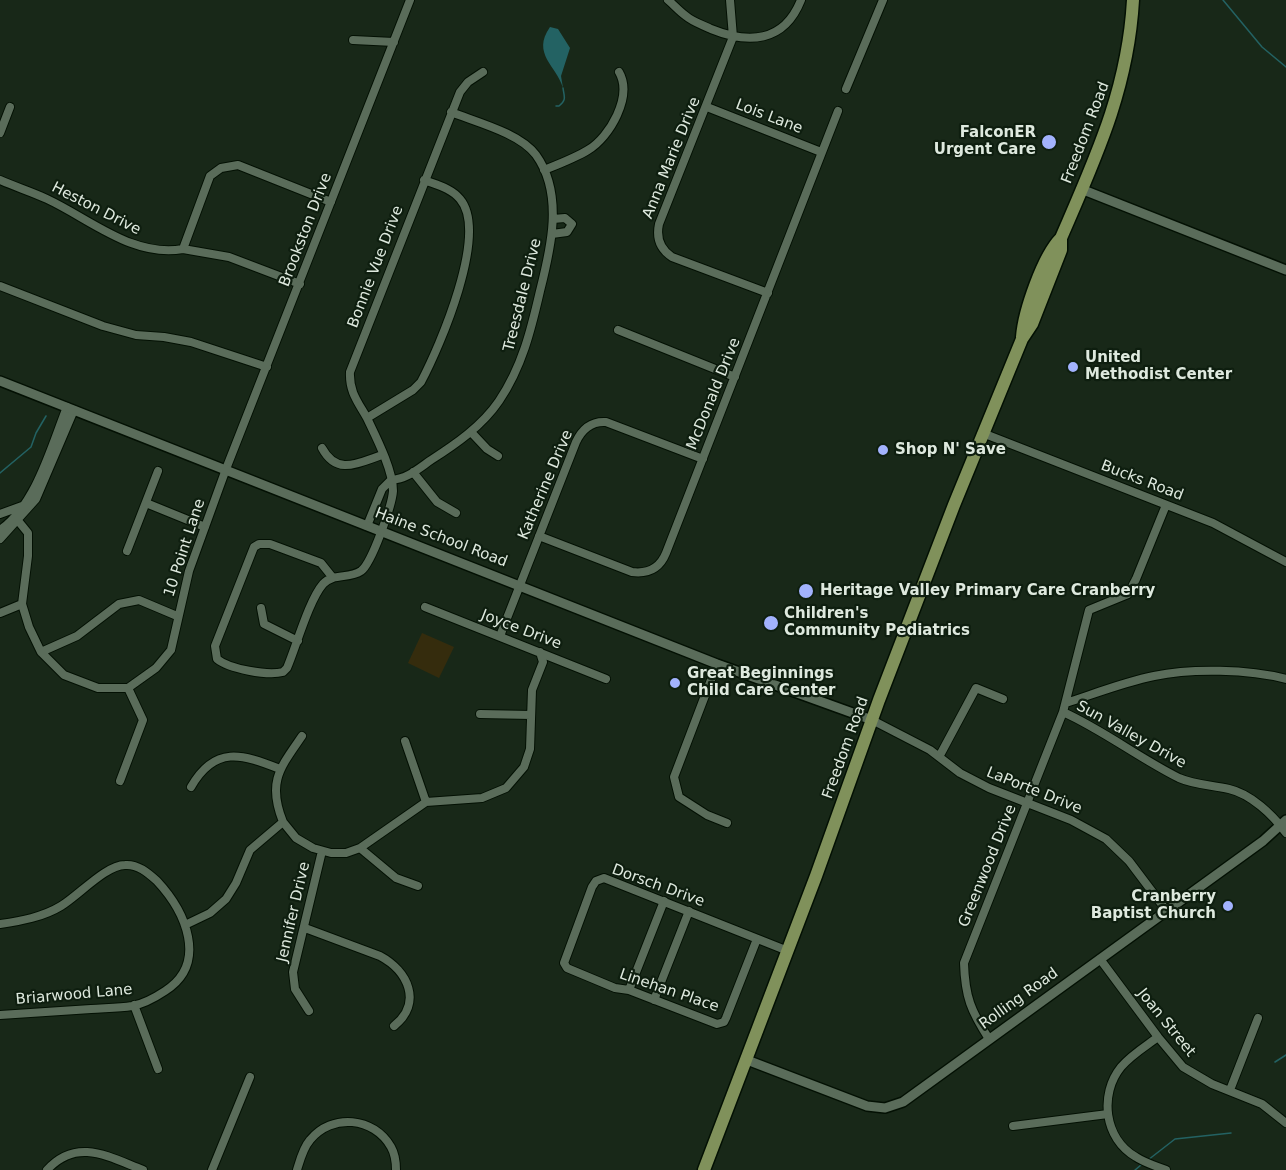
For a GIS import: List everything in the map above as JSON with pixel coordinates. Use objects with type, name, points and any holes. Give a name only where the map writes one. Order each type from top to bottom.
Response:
[{"type":"main road","name":"Freedom Road","points":[[704,1170],[954,505],[1022,339],[1023,320],[1052,247],[1060,238],[1109,122],[1121,86],[1130,40],[1133,0]]},
{"type":"street","name":"Brookston Drive","points":[[226,469],[410,0]]},
{"type":"street","points":[[668,0],[689,18],[733,36],[752,38],[779,29],[793,16],[801,0]]},
{"type":"street","name":"Anna Marie Drive","points":[[730,0],[733,36],[707,107],[659,224],[658,240],[665,252],[672,257],[768,293]]},
{"type":"street","points":[[846,89],[883,0]]},
{"type":"street","points":[[353,40],[394,42]]},
{"type":"street","name":"Bonnie Vue Drive","points":[[333,578],[353,574],[365,566],[382,531],[393,492],[390,473],[367,418],[352,394],[350,372],[462,88],[483,72]]},
{"type":"street","points":[[544,170],[590,149],[611,125],[624,93],[623,80],[619,72]]},
{"type":"street","points":[[0,133],[10,107]]},
{"type":"street","name":"Lois Lane","points":[[707,107],[821,152]]},
{"type":"street","name":"McDonald Drive","points":[[539,536],[637,573],[648,572],[661,563],[838,111]]},
{"type":"street","name":"Treesdale Drive","points":[[391,480],[404,478],[471,432],[511,382],[522,359],[550,252],[553,219],[551,199],[544,170],[534,152],[519,140],[452,112]]},
{"type":"street","points":[[183,249],[210,176],[221,168],[238,165],[332,202]]},
{"type":"street","name":"Heston Drive","points":[[0,180],[48,199],[135,246],[166,252],[183,249],[229,257],[300,284]]},
{"type":"street","points":[[367,418],[421,382],[454,304],[469,242],[469,220],[465,206],[447,188],[424,180]]},
{"type":"street","points":[[1081,189],[1286,270]]},
{"type":"street","name":"Treesdale Drive","points":[[552,234],[567,232],[572,224],[564,218],[553,219]]},
{"type":"street","points":[[0,286],[103,326],[136,335],[191,342],[267,367]]},
{"type":"street","points":[[618,330],[735,377]]},
{"type":"street","name":"Haine School Road","points":[[0,381],[717,664],[872,720]]},
{"type":"street","points":[[0,530],[17,519],[70,409]]},
{"type":"street","points":[[0,539],[36,500],[70,409]]},
{"type":"street","name":"Katherine Drive","points":[[500,636],[581,432],[592,424],[606,422],[703,459]]},
{"type":"street","points":[[471,432],[486,449],[498,456]]},
{"type":"street","name":"Bucks Road","points":[[985,434],[1213,523],[1286,562]]},
{"type":"street","points":[[322,448],[330,461],[341,465],[355,464],[382,454]]},
{"type":"street","name":"10 Point Lane","points":[[128,688],[156,668],[171,650],[189,570],[226,469]]},
{"type":"street","points":[[127,551],[158,471]]},
{"type":"street","points":[[413,472],[437,502],[456,513]]},
{"type":"street","points":[[367,526],[382,489],[391,480]]},
{"type":"street","points":[[146,503],[205,527]]},
{"type":"street","name":"Greenwood Drive","points":[[989,1039],[977,1020],[965,990],[964,963],[1063,712],[1089,610],[1128,594],[1166,505]]},
{"type":"street","points":[[0,514],[24,506]]},
{"type":"street","points":[[17,519],[28,533],[28,556],[22,603],[28,627],[41,652],[64,675],[98,688],[128,688],[143,720],[120,781]]},
{"type":"street","points":[[259,544],[270,544],[321,563],[333,578],[325,582],[315,596],[287,668],[278,674],[231,667],[217,659],[216,646],[251,553],[259,544]]},
{"type":"street","points":[[41,652],[77,636],[119,604],[139,600],[177,616]]},
{"type":"street","points":[[0,614],[22,603]]},
{"type":"street","name":"Joyce Drive","points":[[425,607],[606,679]]},
{"type":"street","points":[[261,608],[264,624],[298,641]]},
{"type":"street","points":[[302,736],[280,769],[276,803],[283,822],[289,831],[304,843],[322,851],[346,853],[360,848],[426,802],[482,798],[506,788],[519,774],[527,759],[531,740],[532,690],[543,662],[540,652]]},
{"type":"street","points":[[717,664],[674,777],[679,797],[707,815],[727,823]]},
{"type":"street","points":[[1066,703],[1161,675],[1216,672],[1267,675],[1286,679]]},
{"type":"street","points":[[939,757],[976,688],[1003,699]]},
{"type":"street","name":"Sun Valley Drive","points":[[1063,712],[1182,779],[1205,786],[1229,789],[1246,796],[1284,826]]},
{"type":"street","points":[[480,714],[531,715]]},
{"type":"street","name":"LaPorte Drive","points":[[872,720],[906,736],[960,773],[989,788],[1071,820],[1106,839],[1129,861],[1166,910]]},
{"type":"street","points":[[405,741],[426,802]]},
{"type":"street","points":[[191,787],[204,768],[219,758],[240,756],[280,769]]},
{"type":"street","points":[[185,926],[210,913],[226,899],[236,883],[250,850],[283,822]]},
{"type":"street","name":"Rolling Road","points":[[747,1059],[858,1104],[885,1108],[910,1098],[1284,826]]},
{"type":"street","points":[[360,848],[396,878],[418,886]]},
{"type":"street","name":"Jennifer Drive","points":[[309,1011],[298,995],[293,982],[322,851]]},
{"type":"street","name":"Briarwood Lane","points":[[0,924],[49,912],[83,891],[110,869],[127,864],[142,870],[163,888],[185,926],[189,939],[189,955],[183,974],[166,991],[134,1005],[0,1015]]},
{"type":"street","name":"Dorsch Drive","points":[[564,958],[591,887],[596,881],[604,878],[788,951]]},
{"type":"street","points":[[629,990],[664,902]]},
{"type":"street","points":[[654,1000],[688,911]]},
{"type":"street","points":[[305,928],[380,956],[400,970],[406,980],[409,1000],[404,1016],[394,1026]]},
{"type":"street","name":"Linehan Place","points":[[564,958],[567,968],[615,988],[629,990],[717,1024],[724,1022],[757,939]]},
{"type":"street","name":"Joan Street","points":[[1100,959],[1158,1037],[1187,1070],[1212,1084],[1262,1104],[1286,1123]]},
{"type":"street","points":[[134,1005],[158,1069]]},
{"type":"street","points":[[1230,1090],[1258,1018]]},
{"type":"street","points":[[1158,1037],[1122,1066],[1110,1088],[1108,1114],[1114,1135],[1128,1151],[1166,1170]]},
{"type":"street","points":[[212,1170],[250,1077]]},
{"type":"street","points":[[1013,1126],[1108,1114]]},
{"type":"street","points":[[297,1170],[306,1146],[316,1134],[329,1125],[345,1121],[361,1123],[381,1135],[391,1147],[396,1170]]},
{"type":"street","points":[[47,1170],[64,1157],[85,1151],[95,1152],[143,1170]]},
{"type":"shaded area","points":[[422,633],[454,647],[439,678],[408,663]]},
{"type":"water","points":[[550,27],[558,29],[570,48],[561,76],[563,88],[544,52],[545,36]]},
{"type":"waterway","points":[[1223,0],[1262,47],[1286,67]]},
{"type":"waterway","points":[[556,106],[562,104],[564,100],[563,88]]},
{"type":"waterway","points":[[0,473],[31,447],[46,416]]},
{"type":"waterway","points":[[1275,1062],[1286,1055]]},
{"type":"waterway","points":[[1148,1160],[1175,1139],[1231,1133]]},
{"type":"waterway","points":[[1135,1170],[1141,1165]]},
{"type":"place","name":"FalconER Urgent Care","points":[[1049,142]]},
{"type":"place","name":"United Methodist Center","points":[[1073,367]]},
{"type":"place","name":"Shop N' Save","points":[[883,450]]},
{"type":"place","name":"Heritage Valley Primary Care Cranberry","points":[[806,591]]},
{"type":"place","name":"Children's Community Pediatrics","points":[[771,623]]},
{"type":"place","name":"Great Beginnings Child Care Center","points":[[675,683]]},
{"type":"place","name":"Cranberry Baptist Church","points":[[1228,906]]}]
